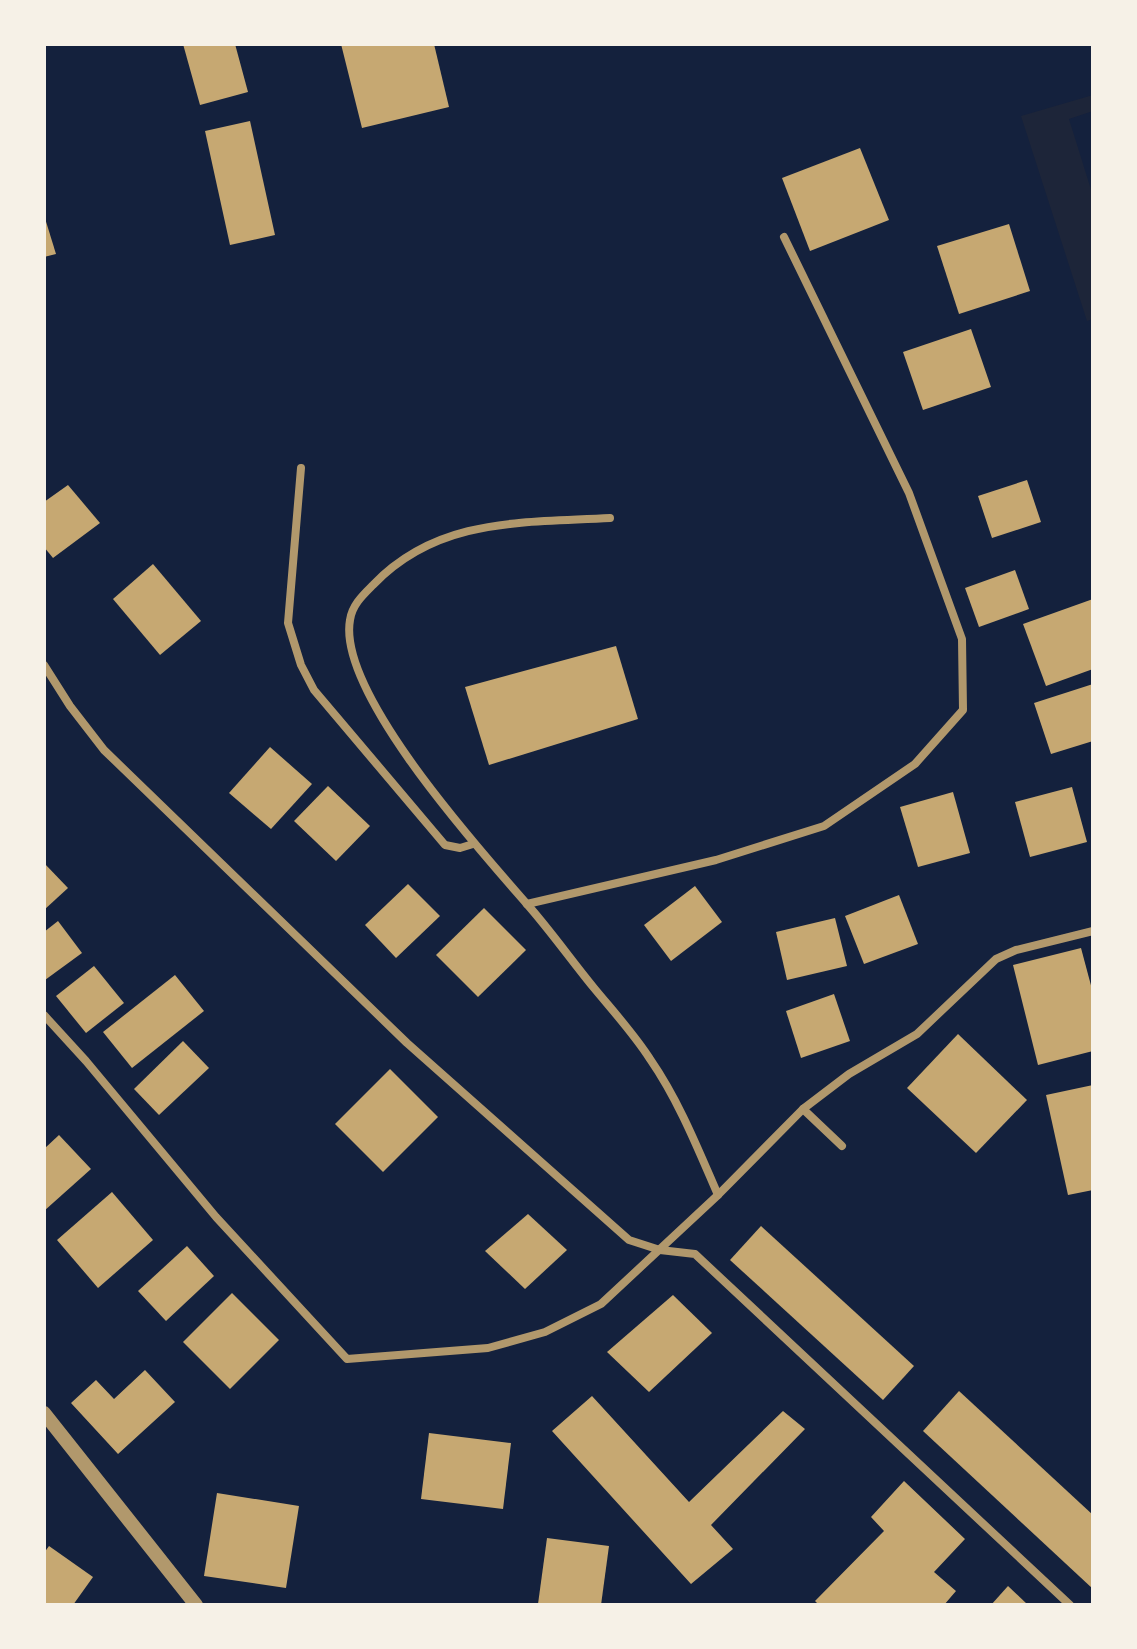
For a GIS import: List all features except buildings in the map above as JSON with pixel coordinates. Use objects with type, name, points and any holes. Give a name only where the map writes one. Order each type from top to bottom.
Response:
[{"type":"street","points":[[527,904],[716,860],[824,826],[915,764],[963,710],[962,639],[909,493],[784,237]]},
{"type":"street","points":[[301,468],[288,623],[301,665],[314,690],[445,845],[460,848],[473,844]]},
{"type":"street","points":[[610,518],[495,525],[452,534],[415,550],[384,573],[357,602],[349,621],[352,646],[367,692],[397,741],[473,844],[527,904],[651,1060],[688,1125],[718,1195]]},
{"type":"street","points":[[44,665],[70,706],[104,750],[396,1033],[629,1240],[660,1250],[695,1254],[1070,1605]]},
{"type":"street","points":[[44,1015],[216,1217],[347,1359],[488,1348],[545,1332],[601,1304],[718,1195],[803,1109],[849,1074],[917,1034],[996,959],[1016,950],[1093,931]]},
{"type":"street","points":[[803,1109],[842,1146]]},
{"type":"street","points":[[44,1413],[112,1495],[196,1605]]},
{"type":"shaded area","points":[[1093,95],[1093,111],[1069,119],[1093,196],[1093,319],[1087,321],[1021,116]]}]
